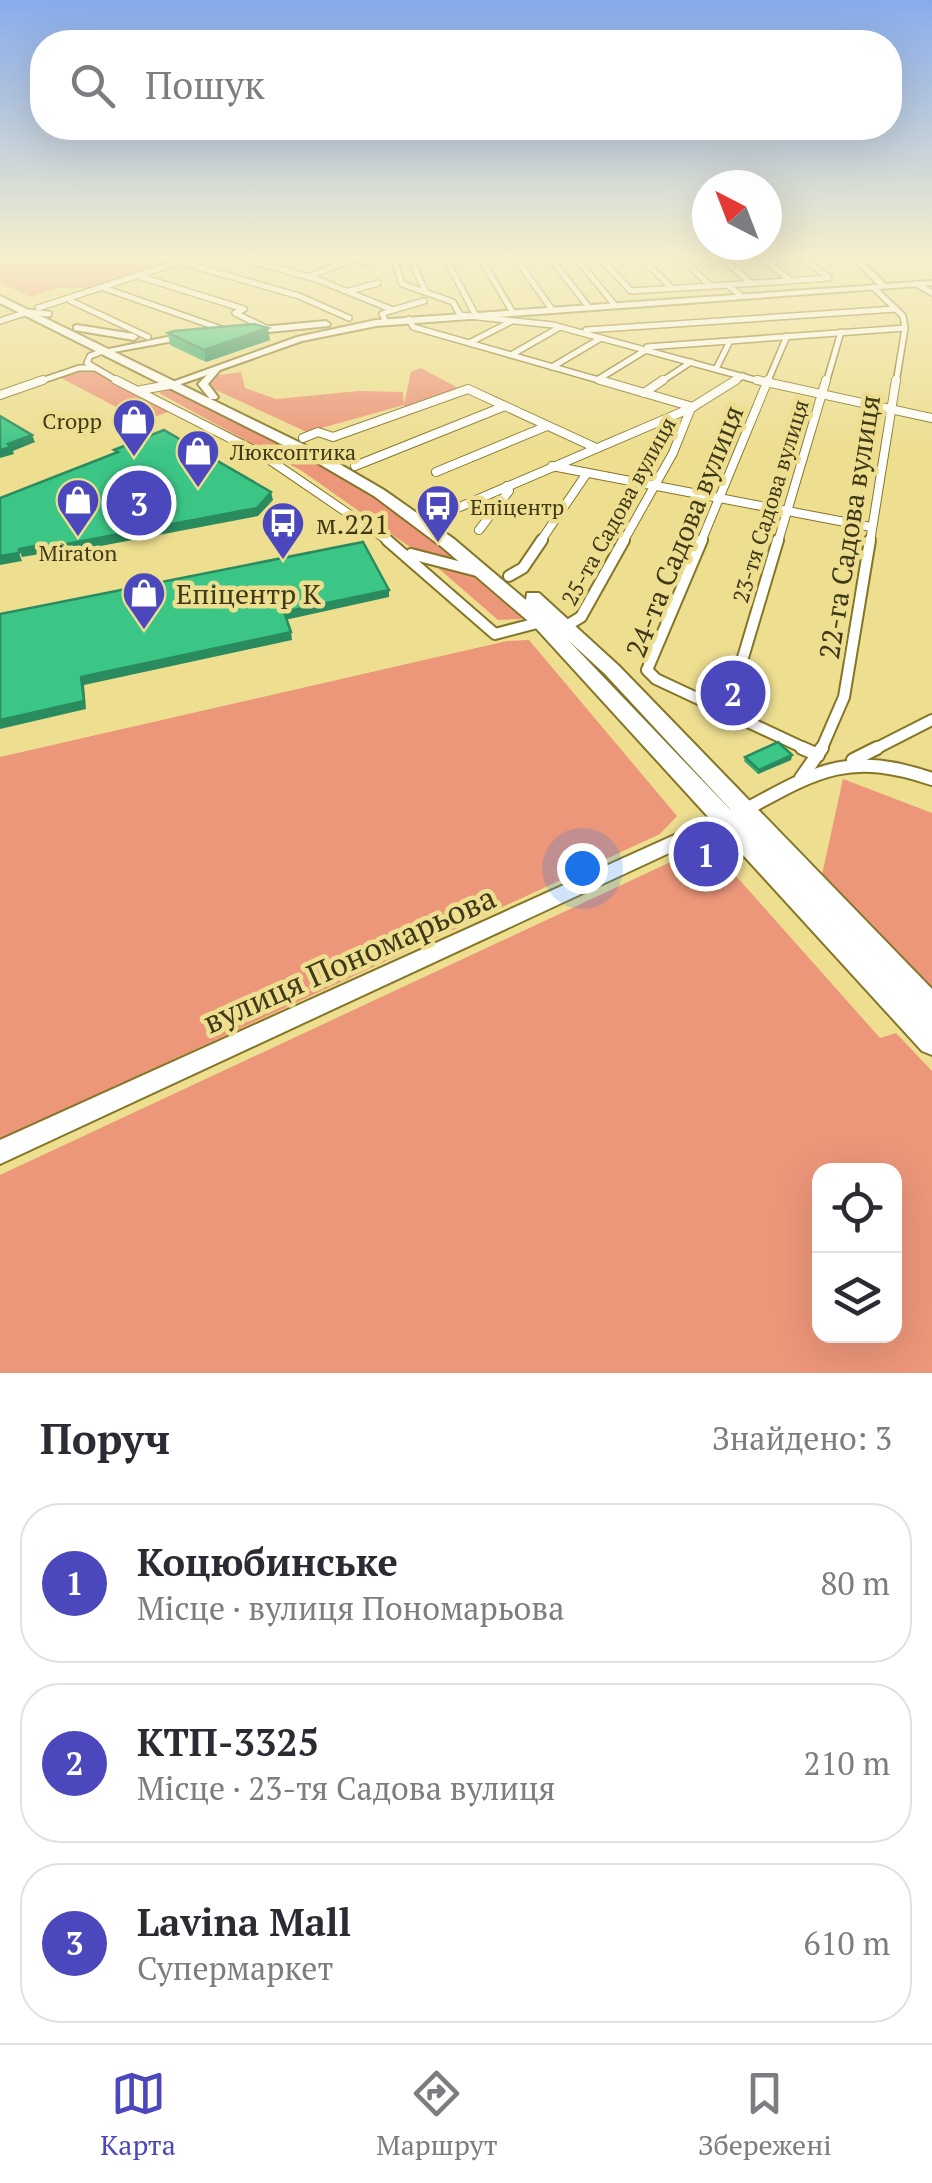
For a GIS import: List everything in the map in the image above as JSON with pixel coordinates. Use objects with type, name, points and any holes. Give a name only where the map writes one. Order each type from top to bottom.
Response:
[{"type":"highway","points":[[57,323],[103,352],[344,472],[434,532],[555,622]]},
{"type":"highway","points":[[66,323],[77,328],[103,352]]},
{"type":"highway","points":[[170,385],[213,397],[355,466],[434,518],[509,576],[734,815],[932,1042]]},
{"type":"highway","points":[[734,815],[932,1008]]},
{"type":"main road","points":[[77,328],[110,336],[172,337],[345,323]]},
{"type":"main road","points":[[170,385],[319,333],[381,323]]},
{"type":"main road","points":[[248,331],[275,337],[272,345],[257,353]]},
{"type":"main road","points":[[103,352],[172,337]]},
{"type":"main road","points":[[213,397],[203,387],[207,377],[236,361]]},
{"type":"main road","name":"вулиця Пономарьова","points":[[0,1152],[734,815]]},
{"type":"street","points":[[118,323],[148,337]]},
{"type":"street","points":[[204,323],[230,332]]},
{"type":"street","points":[[256,323],[268,329]]},
{"type":"street","points":[[410,323],[692,408]]},
{"type":"street","points":[[468,343],[500,323]]},
{"type":"street","points":[[543,323],[768,383],[932,418]]},
{"type":"street","points":[[575,331],[691,323]]},
{"type":"street","points":[[598,380],[642,349],[905,328],[906,323]]},
{"type":"street","points":[[511,355],[560,327]]},
{"type":"street","name":"22-га Садова вулиця","points":[[801,778],[818,755],[844,697],[905,328]]},
{"type":"street","name":"23-тя Садова вулиця","points":[[736,681],[841,332]]},
{"type":"street","name":"24-та Садова вулиця","points":[[787,336],[647,670],[656,679],[818,755]]},
{"type":"street","points":[[552,367],[602,338]]},
{"type":"street","points":[[716,369],[730,341]]},
{"type":"street","points":[[103,352],[87,363],[221,431],[319,488],[405,552],[495,634],[555,622]]},
{"type":"street","points":[[0,393],[103,352]]},
{"type":"street","points":[[644,394],[691,362]]},
{"type":"street","points":[[0,393],[78,368],[96,368]]},
{"type":"street","name":"25-та Садова вулиця","points":[[555,622],[582,618],[692,408],[743,376]]},
{"type":"street","points":[[130,387],[170,385]]},
{"type":"street","points":[[159,401],[154,395],[170,385]]},
{"type":"street","points":[[302,438],[318,432],[333,437],[468,388],[594,447]]},
{"type":"street","points":[[355,466],[505,406]]},
{"type":"street","points":[[434,518],[692,408]]},
{"type":"street","points":[[436,472],[547,426]]},
{"type":"street","points":[[552,466],[871,527]]},
{"type":"street","points":[[509,576],[523,568],[588,474]]},
{"type":"street","points":[[479,530],[509,491],[507,486]]},
{"type":"street","points":[[405,552],[486,573]]},
{"type":"street","points":[[734,815],[801,778],[847,762],[932,720]]},
{"type":"street","points":[[847,762],[898,766],[932,779]]},
{"type":"shaded area","points":[[421,368],[460,389],[405,411],[404,405],[307,432],[209,387],[218,375],[241,372],[245,388],[276,399],[359,391],[403,392],[404,404],[411,372]]},
{"type":"shaded area","points":[[89,369],[171,411],[143,421],[61,378],[69,372]]},
{"type":"shaded area","points":[[168,388],[351,481],[473,568],[417,552],[302,471],[159,393]]},
{"type":"shaded area","points":[[430,561],[479,575],[521,612],[521,619],[498,620]]},
{"type":"shaded area","points":[[529,640],[677,816],[660,834],[0,1140],[0,757],[507,641]]},
{"type":"shaded area","points":[[843,779],[932,813],[932,992],[821,879]]},
{"type":"shaded area","points":[[692,852],[720,858],[880,1038],[896,1033],[932,1071],[932,1373],[0,1373],[0,1175]]},
{"type":"building","points":[[254,324],[268,328],[204,350],[168,333],[174,331]]},
{"type":"building","points":[[0,416],[32,435],[0,450]]},
{"type":"building","points":[[164,430],[271,492],[257,508],[45,548],[45,544],[0,556],[0,498]]},
{"type":"building","name":"Епіцентр К","points":[[363,542],[389,590],[284,612],[291,632],[81,677],[84,701],[0,720],[0,614]]},
{"type":"building","points":[[778,742],[792,755],[759,770],[745,757]]},
{"type":"place","name":"Cropp","points":[[134,458]]},
{"type":"place","name":"Люксоптика","points":[[198,489]]},
{"type":"place","name":"Lavina Mall","points":[[139,503]]},
{"type":"place","name":"Miraton","points":[[78,538]]},
{"type":"place","name":"Епіцентр","points":[[438,544]]},
{"type":"place","name":"м.221","points":[[283,561]]},
{"type":"place","name":"Епіцентр К","points":[[144,631]]},
{"type":"place","name":"КТП-3325","points":[[733,693]]},
{"type":"place","name":"Коцюбинське","points":[[706,854]]}]
